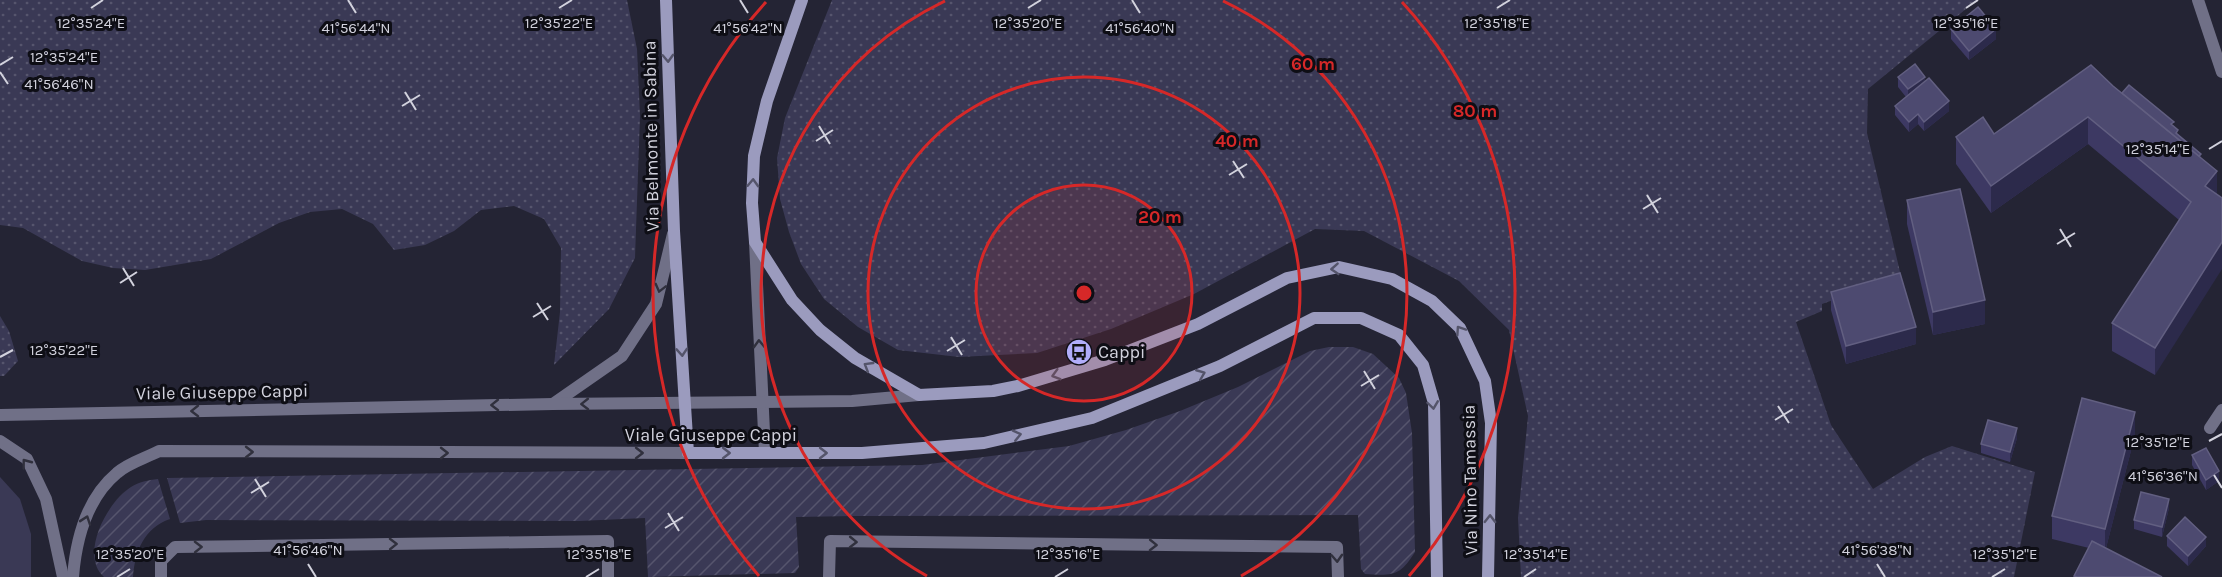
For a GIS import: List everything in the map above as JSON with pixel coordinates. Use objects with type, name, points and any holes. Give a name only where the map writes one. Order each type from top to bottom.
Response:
[{"type":"street","name":"Via Belmonte in Sabina","points":[[553,404],[622,356],[656,304],[674,231],[666,0]]},
{"type":"street","points":[[765,453],[752,203],[754,156],[767,100],[802,0]]},
{"type":"street","points":[[2198,0],[2222,72]]},
{"type":"street","points":[[674,231],[688,453]]},
{"type":"street","points":[[755,242],[792,300],[820,330],[855,358],[919,395]]},
{"type":"street","name":"Viale Giuseppe Cappi","points":[[0,415],[553,404],[852,401],[993,391],[1018,386],[1105,360],[1198,324],[1287,278],[1339,267],[1392,279]]},
{"type":"street","name":"Via Nino Tamassia","points":[[1392,279],[1432,301],[1460,328],[1485,381],[1491,423],[1488,577]]},
{"type":"street","name":"Viale Giuseppe Cappi","points":[[73,577],[75,550],[93,499],[118,471],[159,451],[862,453],[984,443],[1092,418],[1220,366],[1314,318],[1361,318],[1399,335]]},
{"type":"street","name":"Via Nino Tamassia","points":[[1399,335],[1423,365],[1434,403],[1437,577]]},
{"type":"street","points":[[2210,428],[2222,410]]},
{"type":"street","points":[[0,441],[27,459],[46,500],[63,577]]},
{"type":"street","points":[[161,577],[161,561],[175,547],[608,541],[608,577]]},
{"type":"street","points":[[829,577],[830,542],[1337,547],[1338,577]]},
{"type":"shaded area","points":[[0,0],[627,0],[637,49],[640,116],[635,258],[609,309],[554,365],[560,312],[561,248],[544,219],[514,206],[481,210],[454,231],[425,245],[394,250],[373,224],[342,209],[310,212],[279,223],[211,259],[145,270],[113,268],[82,261],[23,228],[0,225]]},
{"type":"shaded area","points":[[832,0],[1977,0],[1868,89],[1867,133],[1901,276],[1822,304],[1822,311],[1796,322],[1831,425],[1873,489],[1925,457],[1952,446],[2035,472],[2014,577],[1521,577],[1518,518],[1528,416],[1509,330],[1459,281],[1364,231],[1315,229],[1194,294],[1111,329],[1037,353],[959,357],[898,350],[858,327],[824,299],[801,264],[780,199],[777,158],[785,118]]},
{"type":"shaded area","points":[[0,316],[9,331],[18,361],[4,376],[0,376]]},
{"type":"shaded area","points":[[1329,347],[1353,347],[1373,354],[1399,378],[1406,393],[1412,433],[1415,552],[1405,566],[1395,573],[1365,574],[1361,569],[1358,515],[854,516],[796,517],[799,567],[795,573],[648,577],[645,518],[579,521],[206,520],[180,523],[167,478],[922,465],[1069,446],[1126,430],[1238,387],[1310,351]]},
{"type":"shaded area","points":[[0,477],[20,499],[31,534],[31,577],[0,577]]},
{"type":"shaded area","points":[[158,479],[170,519],[147,534],[136,558],[133,577],[104,577],[97,567],[94,556],[95,543],[105,516],[113,504],[131,487]]},
{"type":"building","points":[[1978,7],[1996,29],[1969,51],[1951,29]]},
{"type":"building","points":[[1915,64],[1925,77],[1908,89],[1898,77]]},
{"type":"building","points":[[2091,65],[2113,86],[2217,171],[2205,186],[2222,198],[2222,242],[2155,348],[2112,323],[2191,202],[2088,117],[1991,186],[1956,137],[1983,117],[1994,134]]},
{"type":"building","points":[[1929,78],[1949,101],[1924,122],[1918,114],[1909,122],[1895,106]]},
{"type":"building","points":[[2129,85],[2174,122],[2171,124],[2178,130],[2176,133],[2201,154],[2199,156],[2122,93]]},
{"type":"building","points":[[1960,189],[1985,300],[1933,312],[1907,200]]},
{"type":"building","points":[[1900,273],[1916,327],[1846,346],[1831,292]]},
{"type":"building","points":[[2082,398],[2135,412],[2105,529],[2052,516]]},
{"type":"building","points":[[1988,420],[2017,428],[2010,452],[1981,444]]},
{"type":"building","points":[[2206,448],[2219,471],[2206,480],[2192,455]]},
{"type":"building","points":[[2141,492],[2169,499],[2162,527],[2134,520]]},
{"type":"building","points":[[2185,517],[2206,537],[2188,556],[2167,536]]},
{"type":"building","points":[[2092,541],[2162,577],[2074,576]]},
{"type":"place","name":"Cappi","points":[[1079,352]]}]
